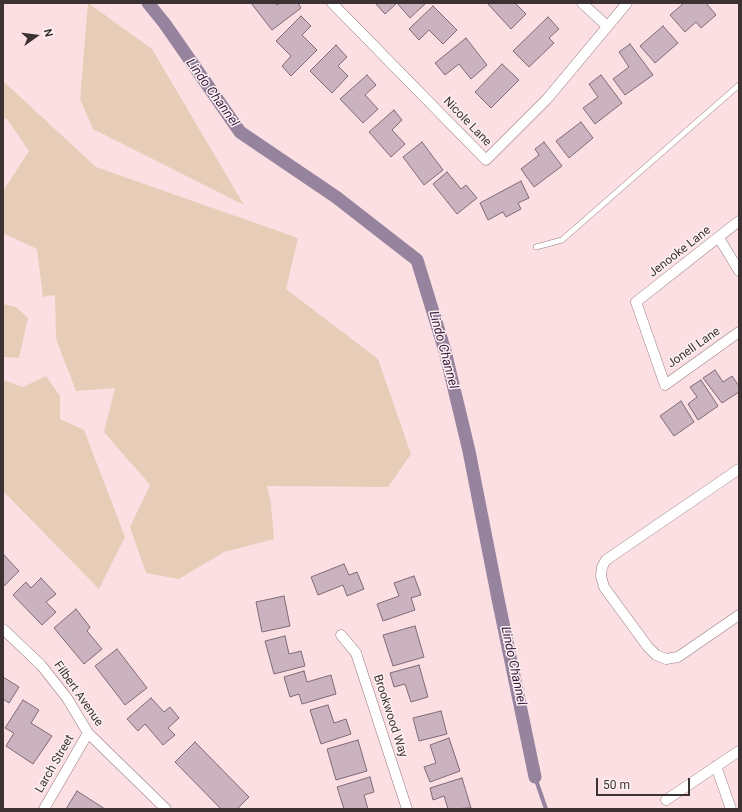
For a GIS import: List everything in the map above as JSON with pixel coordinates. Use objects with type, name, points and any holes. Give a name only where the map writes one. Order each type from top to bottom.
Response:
[{"type":"street","name":"Nicole Lane","points":[[332,3],[486,160],[547,99],[627,3]]},
{"type":"street","points":[[582,3],[607,26]]},
{"type":"street","name":"Jenooke Lane","points":[[665,385],[636,302],[739,221]]},
{"type":"street","points":[[718,238],[739,271]]},
{"type":"street","name":"Jonell Lane","points":[[665,385],[739,332]]},
{"type":"street","points":[[739,469],[606,560],[602,567],[601,576],[604,587],[648,647],[656,655],[666,659],[678,657],[739,615]]},
{"type":"street","name":"Filbert Avenue","points":[[3,629],[41,665],[67,698],[88,733],[166,809]]},
{"type":"street","name":"Brookwood Way","points":[[341,635],[356,653],[407,809]]},
{"type":"street","name":"Larch Street","points":[[44,809],[88,733]]},
{"type":"street","points":[[666,800],[739,751]]},
{"type":"street","points":[[716,766],[731,809]]},
{"type":"lane","points":[[536,247],[562,240],[739,85]]},
{"type":"shaded area","points":[[88,3],[152,49],[244,205],[93,129],[80,99]]},
{"type":"shaded area","points":[[3,81],[96,167],[298,238],[286,289],[378,359],[411,454],[388,487],[267,486],[271,503],[274,539],[224,552],[179,579],[146,573],[130,527],[150,485],[104,432],[115,388],[76,391],[56,339],[55,295],[43,297],[37,249],[3,233],[3,191],[29,151],[7,119],[3,118]]},
{"type":"shaded area","points":[[3,304],[16,307],[28,318],[19,358],[3,357]]},
{"type":"shaded area","points":[[46,376],[60,396],[60,419],[84,430],[125,537],[99,589],[3,491],[3,380],[23,387]]},
{"type":"building","points":[[251,3],[275,3],[277,5],[280,3],[298,3],[301,8],[272,30]]},
{"type":"building","points":[[375,3],[397,3],[385,14]]},
{"type":"building","points":[[397,3],[426,3],[410,18]]},
{"type":"building","points":[[487,3],[515,3],[526,14],[511,29]]},
{"type":"building","points":[[684,3],[706,3],[716,15],[701,28],[696,22],[685,32],[670,15]]},
{"type":"building","points":[[433,6],[457,30],[443,44],[429,30],[419,40],[409,29]]},
{"type":"building","points":[[301,16],[311,26],[302,35],[317,50],[291,76],[282,66],[291,56],[276,41]]},
{"type":"building","points":[[548,17],[559,29],[549,38],[554,43],[529,67],[513,51]]},
{"type":"building","points":[[663,26],[678,43],[655,63],[640,46]]},
{"type":"building","points":[[466,38],[487,65],[471,79],[459,64],[445,75],[435,63]]},
{"type":"building","points":[[630,44],[653,75],[625,95],[613,79],[629,67],[619,52]]},
{"type":"building","points":[[336,45],[347,57],[338,66],[348,76],[332,93],[310,71]]},
{"type":"building","points":[[502,64],[519,80],[491,108],[475,92]]},
{"type":"building","points":[[367,75],[376,85],[365,95],[378,109],[363,123],[340,99]]},
{"type":"building","points":[[601,75],[622,103],[595,124],[583,108],[598,97],[589,84]]},
{"type":"building","points":[[394,110],[402,120],[392,130],[405,144],[391,157],[369,132]]},
{"type":"building","points":[[581,122],[593,138],[569,158],[556,141]]},
{"type":"building","points":[[422,142],[443,170],[424,185],[403,157]]},
{"type":"building","points":[[544,142],[562,166],[534,187],[521,169],[539,155],[535,149]]},
{"type":"building","points":[[447,172],[461,189],[466,185],[477,198],[457,214],[433,184]]},
{"type":"building","points":[[521,181],[529,198],[518,203],[521,209],[506,217],[503,212],[488,220],[480,203]]},
{"type":"building","points":[[715,370],[723,382],[732,376],[739,386],[739,392],[722,403],[703,378]]},
{"type":"building","points":[[701,380],[718,406],[698,420],[688,404],[697,397],[690,387]]},
{"type":"building","points":[[681,401],[694,422],[674,436],[660,416]]},
{"type":"building","points":[[3,554],[19,571],[3,587]]},
{"type":"building","points":[[344,564],[349,575],[357,572],[364,589],[347,596],[343,585],[318,595],[311,577]]},
{"type":"building","points":[[414,576],[421,595],[411,598],[415,610],[383,621],[377,604],[399,596],[394,583]]},
{"type":"building","points":[[41,578],[56,594],[46,602],[56,612],[42,625],[13,595],[26,582],[31,588]]},
{"type":"building","points":[[284,596],[290,626],[262,632],[256,602]]},
{"type":"building","points":[[76,609],[90,627],[87,631],[102,649],[84,664],[54,628]]},
{"type":"building","points":[[415,626],[424,657],[393,666],[383,635]]},
{"type":"building","points":[[285,636],[289,654],[301,651],[305,666],[274,674],[265,641]]},
{"type":"building","points":[[117,649],[147,688],[125,705],[95,666]]},
{"type":"building","points":[[419,665],[428,697],[411,702],[405,684],[394,687],[390,673]]},
{"type":"building","points":[[304,671],[307,682],[331,675],[336,694],[302,704],[299,694],[290,697],[284,677]]},
{"type":"building","points":[[3,677],[19,687],[9,703],[3,699]]},
{"type":"building","points":[[151,698],[164,712],[170,707],[179,718],[168,728],[175,735],[163,745],[145,724],[138,731],[127,719]]},
{"type":"building","points":[[23,700],[39,710],[31,723],[52,736],[33,764],[6,746],[14,733],[5,728]]},
{"type":"building","points":[[328,705],[334,723],[346,719],[351,734],[321,744],[310,710]]},
{"type":"building","points":[[441,711],[447,734],[419,741],[413,718]]},
{"type":"building","points":[[449,738],[460,771],[430,782],[424,767],[436,763],[430,745]]},
{"type":"building","points":[[358,740],[367,771],[336,780],[327,749]]},
{"type":"building","points":[[195,742],[249,797],[237,809],[221,809],[175,762]]},
{"type":"building","points":[[370,777],[374,792],[364,795],[368,809],[344,809],[337,787]]},
{"type":"building","points":[[462,778],[471,808],[448,809],[444,796],[433,800],[430,788]]},
{"type":"building","points":[[77,791],[105,809],[66,809]]},
{"type":"waterway","name":"Lindo Channel","points":[[148,3],[165,24],[240,132],[336,197],[417,260],[445,351],[469,451],[535,777]]},
{"type":"waterway","name":"Lindo Channel","points":[[535,777],[546,809]]}]
